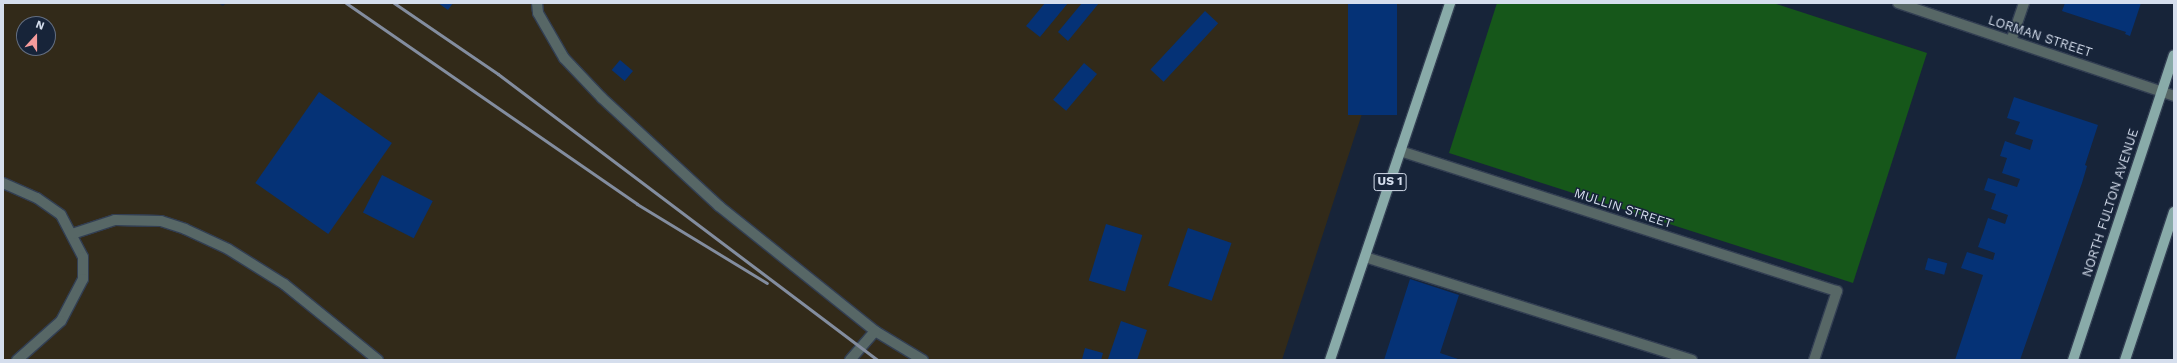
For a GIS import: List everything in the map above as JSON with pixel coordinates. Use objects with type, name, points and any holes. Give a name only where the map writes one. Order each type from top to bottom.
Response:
[{"type":"main road","name":"US 1","points":[[1330,360],[1450,3]]},
{"type":"main road","name":"NORTH FULTON AVENUE","points":[[2072,360],[2174,55]]},
{"type":"main road","points":[[2125,360],[2174,212]]},
{"type":"street","points":[[537,3],[538,13],[564,58],[602,98],[719,206],[875,331],[923,360]]},
{"type":"street","name":"LORMAN STREET","points":[[1898,3],[2174,96]]},
{"type":"street","points":[[2011,41],[2024,3]]},
{"type":"street","name":"MULLIN STREET","points":[[1400,151],[1837,292],[1814,360]]},
{"type":"street","points":[[3,183],[38,198],[61,215],[83,257],[83,279],[61,321],[17,360]]},
{"type":"street","points":[[72,234],[115,220],[161,221],[185,230],[228,249],[284,284],[378,360]]},
{"type":"street","points":[[1365,257],[1692,360]]},
{"type":"street","points":[[850,360],[875,331]]},
{"type":"shaded area","points":[[3,3],[218,3],[223,6],[226,3],[1398,3],[1282,360],[3,360]]},
{"type":"green space","points":[[1497,3],[1773,3],[1927,53],[1853,283],[1449,153]]},
{"type":"building","points":[[438,3],[453,3],[448,10]]},
{"type":"building","points":[[1045,3],[1068,3],[1040,37],[1026,26]]},
{"type":"building","points":[[1082,3],[1099,3],[1068,41],[1058,32]]},
{"type":"building","points":[[1348,3],[1397,3],[1397,115],[1348,115]]},
{"type":"building","points":[[2065,3],[2141,3],[2130,36],[2125,34],[2126,32],[2062,11]]},
{"type":"building","points":[[1205,11],[1218,23],[1164,82],[1150,70]]},
{"type":"building","points":[[620,60],[633,71],[625,81],[612,70]]},
{"type":"building","points":[[1084,63],[1097,74],[1066,111],[1053,100]]},
{"type":"building","points":[[319,92],[392,143],[328,234],[255,183]]},
{"type":"building","points":[[2014,97],[2098,125],[2085,165],[2087,166],[2082,183],[2020,360],[1955,360],[1983,275],[1961,268],[1967,252],[1993,260],[1995,253],[1978,247],[1988,218],[2005,224],[2008,215],[1991,209],[1996,194],[1984,190],[1988,178],[2017,187],[2020,179],[2002,173],[2007,158],[2000,156],[2005,141],[2030,150],[2033,140],[2015,134],[2020,122],[2007,118]]},
{"type":"building","points":[[382,175],[433,201],[414,238],[363,212]]},
{"type":"building","points":[[1106,224],[1142,235],[1125,292],[1089,280]]},
{"type":"building","points":[[1188,228],[1231,243],[1212,301],[1168,286]]},
{"type":"building","points":[[1928,258],[1947,263],[1944,275],[1925,270]]},
{"type":"building","points":[[1410,279],[1459,295],[1440,353],[1461,360],[1384,360]]},
{"type":"building","points":[[1121,321],[1147,330],[1137,360],[1108,359]]},
{"type":"building","points":[[1085,348],[1103,353],[1101,360],[1082,359]]},
{"type":"railway","points":[[346,3],[637,204],[767,283]]},
{"type":"railway","points":[[394,3],[498,74],[878,360]]}]
